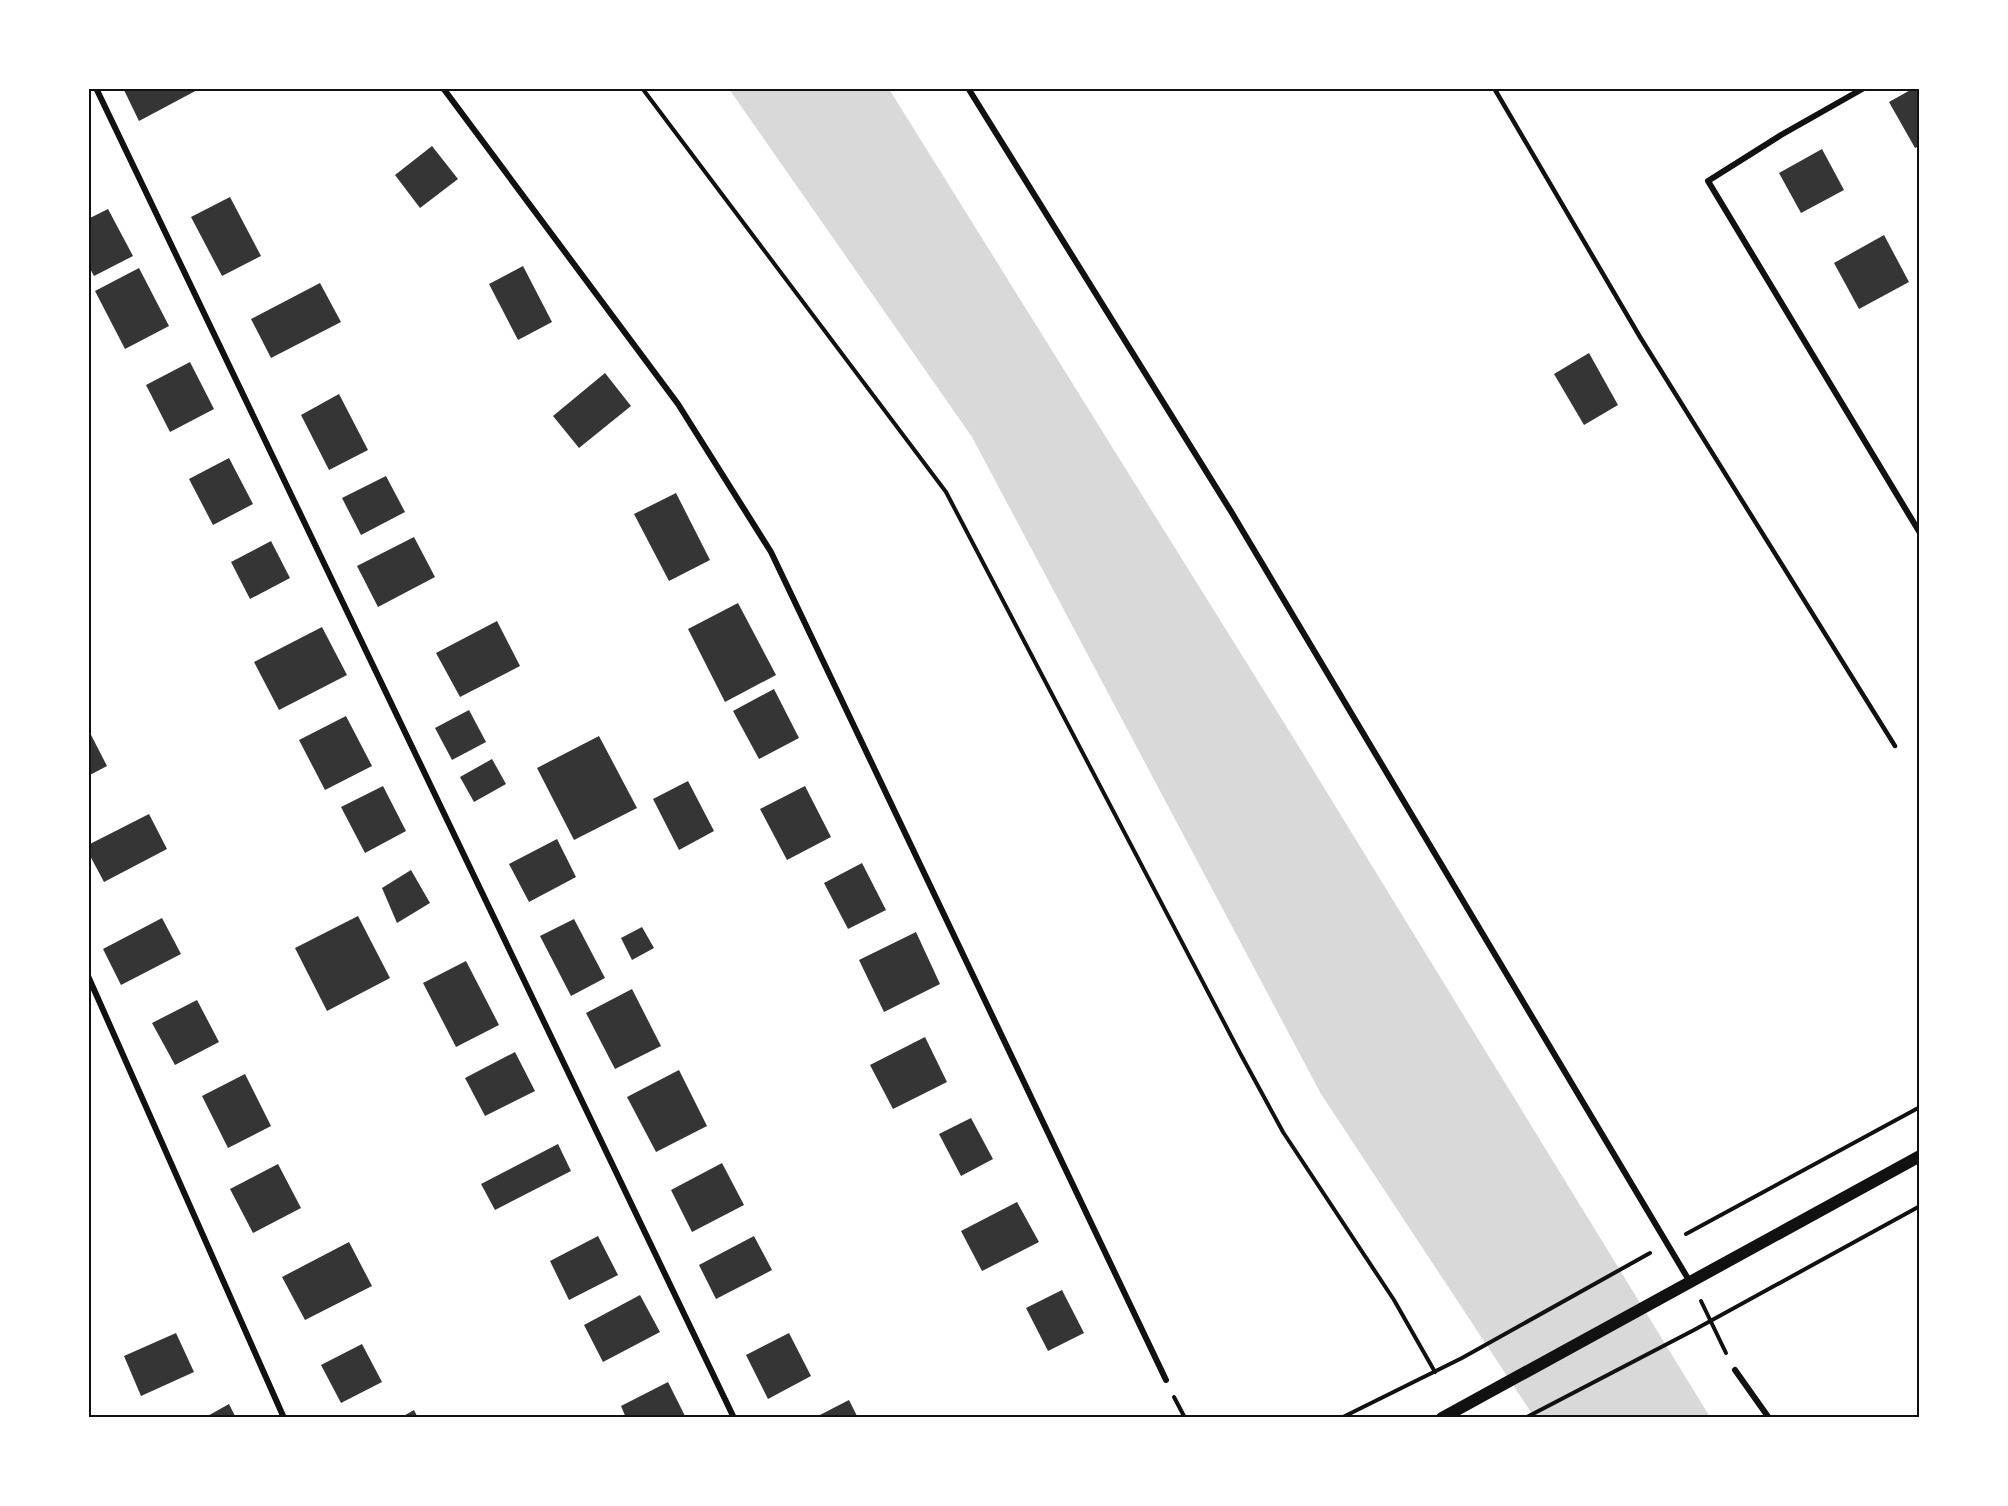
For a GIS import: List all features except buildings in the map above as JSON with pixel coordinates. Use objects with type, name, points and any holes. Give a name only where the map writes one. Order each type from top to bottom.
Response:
[{"type":"main road","points":[[1442,1418],[1920,1156]]},
{"type":"street","points":[[96,88],[734,1418]]},
{"type":"street","points":[[443,88],[678,404],[771,552],[1166,1380]]},
{"type":"street","points":[[968,88],[1232,513],[1690,1282]]},
{"type":"street","points":[[1864,88],[1781,135],[1708,181],[1920,533]]},
{"type":"street","points":[[1911,519],[1920,514]]},
{"type":"street","points":[[88,976],[284,1418]]},
{"type":"street","points":[[1735,1370],[1769,1418]]},
{"type":"lane","points":[[1494,88],[1640,337],[1895,746]]},
{"type":"path","points":[[642,88],[946,492],[1272,1112],[1394,1300],[1435,1372]]},
{"type":"path","points":[[1341,1418],[1462,1358],[1652,1251],[1920,1107]]},
{"type":"path","points":[[1525,1418],[1694,1330],[1920,1206]]},
{"type":"path","points":[[1690,1282],[1712,1320],[1735,1370]]},
{"type":"shaded area","points":[[729,89],[889,89],[1296,742],[1710,1417],[1534,1417],[1321,1094],[972,437]]}]
